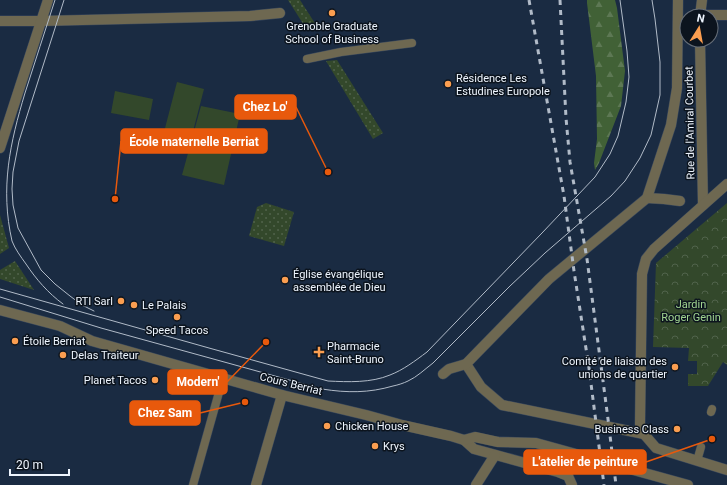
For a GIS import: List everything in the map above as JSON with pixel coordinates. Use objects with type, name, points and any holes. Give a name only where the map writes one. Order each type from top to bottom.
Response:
[{"type":"street","points":[[0,148],[48,0]]},
{"type":"street","points":[[443,374],[448,369],[466,364],[549,279],[647,198],[671,125],[677,88],[678,0]]},
{"type":"street","points":[[0,21],[250,16],[280,12]]},
{"type":"street","name":"Rue de l'Amiral Courbet","points":[[700,48],[703,205]]},
{"type":"street","points":[[727,184],[654,248],[646,259],[642,274],[640,424],[644,434],[656,448],[727,470]]},
{"type":"street","points":[[647,198],[664,198],[680,201]]},
{"type":"street","name":"Cours Berriat","points":[[0,310],[60,326],[92,341],[282,395],[343,409],[402,426],[451,436],[464,440],[474,449],[558,472],[573,482]]},
{"type":"street","points":[[466,364],[480,387],[502,405],[644,434]]},
{"type":"street","points":[[256,485],[282,395]]},
{"type":"street","name":"Cours Berriat","points":[[464,440],[474,437],[498,442],[536,443],[688,485]]},
{"type":"street","points":[[476,485],[495,455]]},
{"type":"lane","points":[[307,59],[341,52],[412,43]]},
{"type":"lane","points":[[193,485],[223,378]]},
{"type":"lane","points":[[697,461],[701,447]]},
{"type":"green space","points":[[288,0],[300,0],[318,28],[307,30]]},
{"type":"green space","points":[[587,0],[615,0],[625,71],[621,106],[595,170],[594,163],[597,139],[596,76]]},
{"type":"green space","points":[[337,60],[383,133],[373,139],[326,61]]},
{"type":"green space","points":[[177,82],[204,89],[191,139],[164,132]]},
{"type":"green space","points":[[115,91],[153,99],[149,120],[111,113]]},
{"type":"green space","points":[[201,106],[240,114],[224,185],[182,175]]},
{"type":"green space","points":[[266,203],[294,212],[284,246],[249,236],[257,207]]},
{"type":"green space","name":"Jardin Roger Genin","points":[[727,203],[727,365],[723,362],[708,386],[688,386],[688,374],[697,374],[697,361],[688,361],[689,348],[653,347],[656,263]]},
{"type":"green space","points":[[0,215],[9,248],[0,254]]},
{"type":"green space","points":[[15,261],[34,290],[0,279],[0,270]]},
{"type":"tram line","points":[[55,0],[25,93],[15,130],[8,166],[7,203],[8,221],[12,241],[15,247],[38,280],[63,304]]},
{"type":"tram line","points":[[64,0],[19,141],[13,172],[13,205],[18,228],[41,270],[70,296],[82,305],[94,311]]},
{"type":"tram line","points":[[0,289],[328,381],[367,381],[383,378],[395,373],[427,352],[595,177],[610,154],[618,136],[626,102],[629,77],[620,0]]},
{"type":"tram line","points":[[0,297],[101,328],[322,389],[349,392],[367,391],[399,385],[406,382],[433,363],[545,253],[611,196],[625,181],[640,158],[651,135],[660,95],[660,62],[652,0]]},
{"type":"railway","points":[[529,0],[564,196],[604,485]]},
{"type":"railway","points":[[560,0],[566,118],[570,162],[587,259],[616,485]]},
{"type":"place","name":"Grenoble Graduate School of Business","points":[[332,13]]},
{"type":"place","name":"Résidence Les Estudines Europole","points":[[448,84]]},
{"type":"place","name":"Chez Lo'","points":[[328,172]]},
{"type":"place","name":"École maternelle Berriat","points":[[115,199]]},
{"type":"place","name":"Église évangélique assemblée de Dieu","points":[[285,280]]},
{"type":"place","name":"RTI Sarl","points":[[121,301]]},
{"type":"place","name":"Le Palais","points":[[134,305]]},
{"type":"place","name":"Speed Tacos","points":[[177,317]]},
{"type":"place","name":"Étoile Berriat","points":[[15,341]]},
{"type":"place","name":"Modern'","points":[[266,342]]},
{"type":"place","name":"Pharmacie Saint-Bruno","points":[[319,352]]},
{"type":"place","name":"Delas Traiteur","points":[[63,355]]},
{"type":"place","name":"Comité de liaison des unions de quartier","points":[[675,367]]},
{"type":"place","name":"Planet Tacos","points":[[155,380]]},
{"type":"place","name":"Chez Sam","points":[[245,402]]},
{"type":"place","name":"Chicken House","points":[[327,426]]},
{"type":"place","name":"Business Class","points":[[677,429]]},
{"type":"place","name":"L'atelier de peinture","points":[[712,439]]},
{"type":"place","name":"Krys","points":[[375,446]]}]
